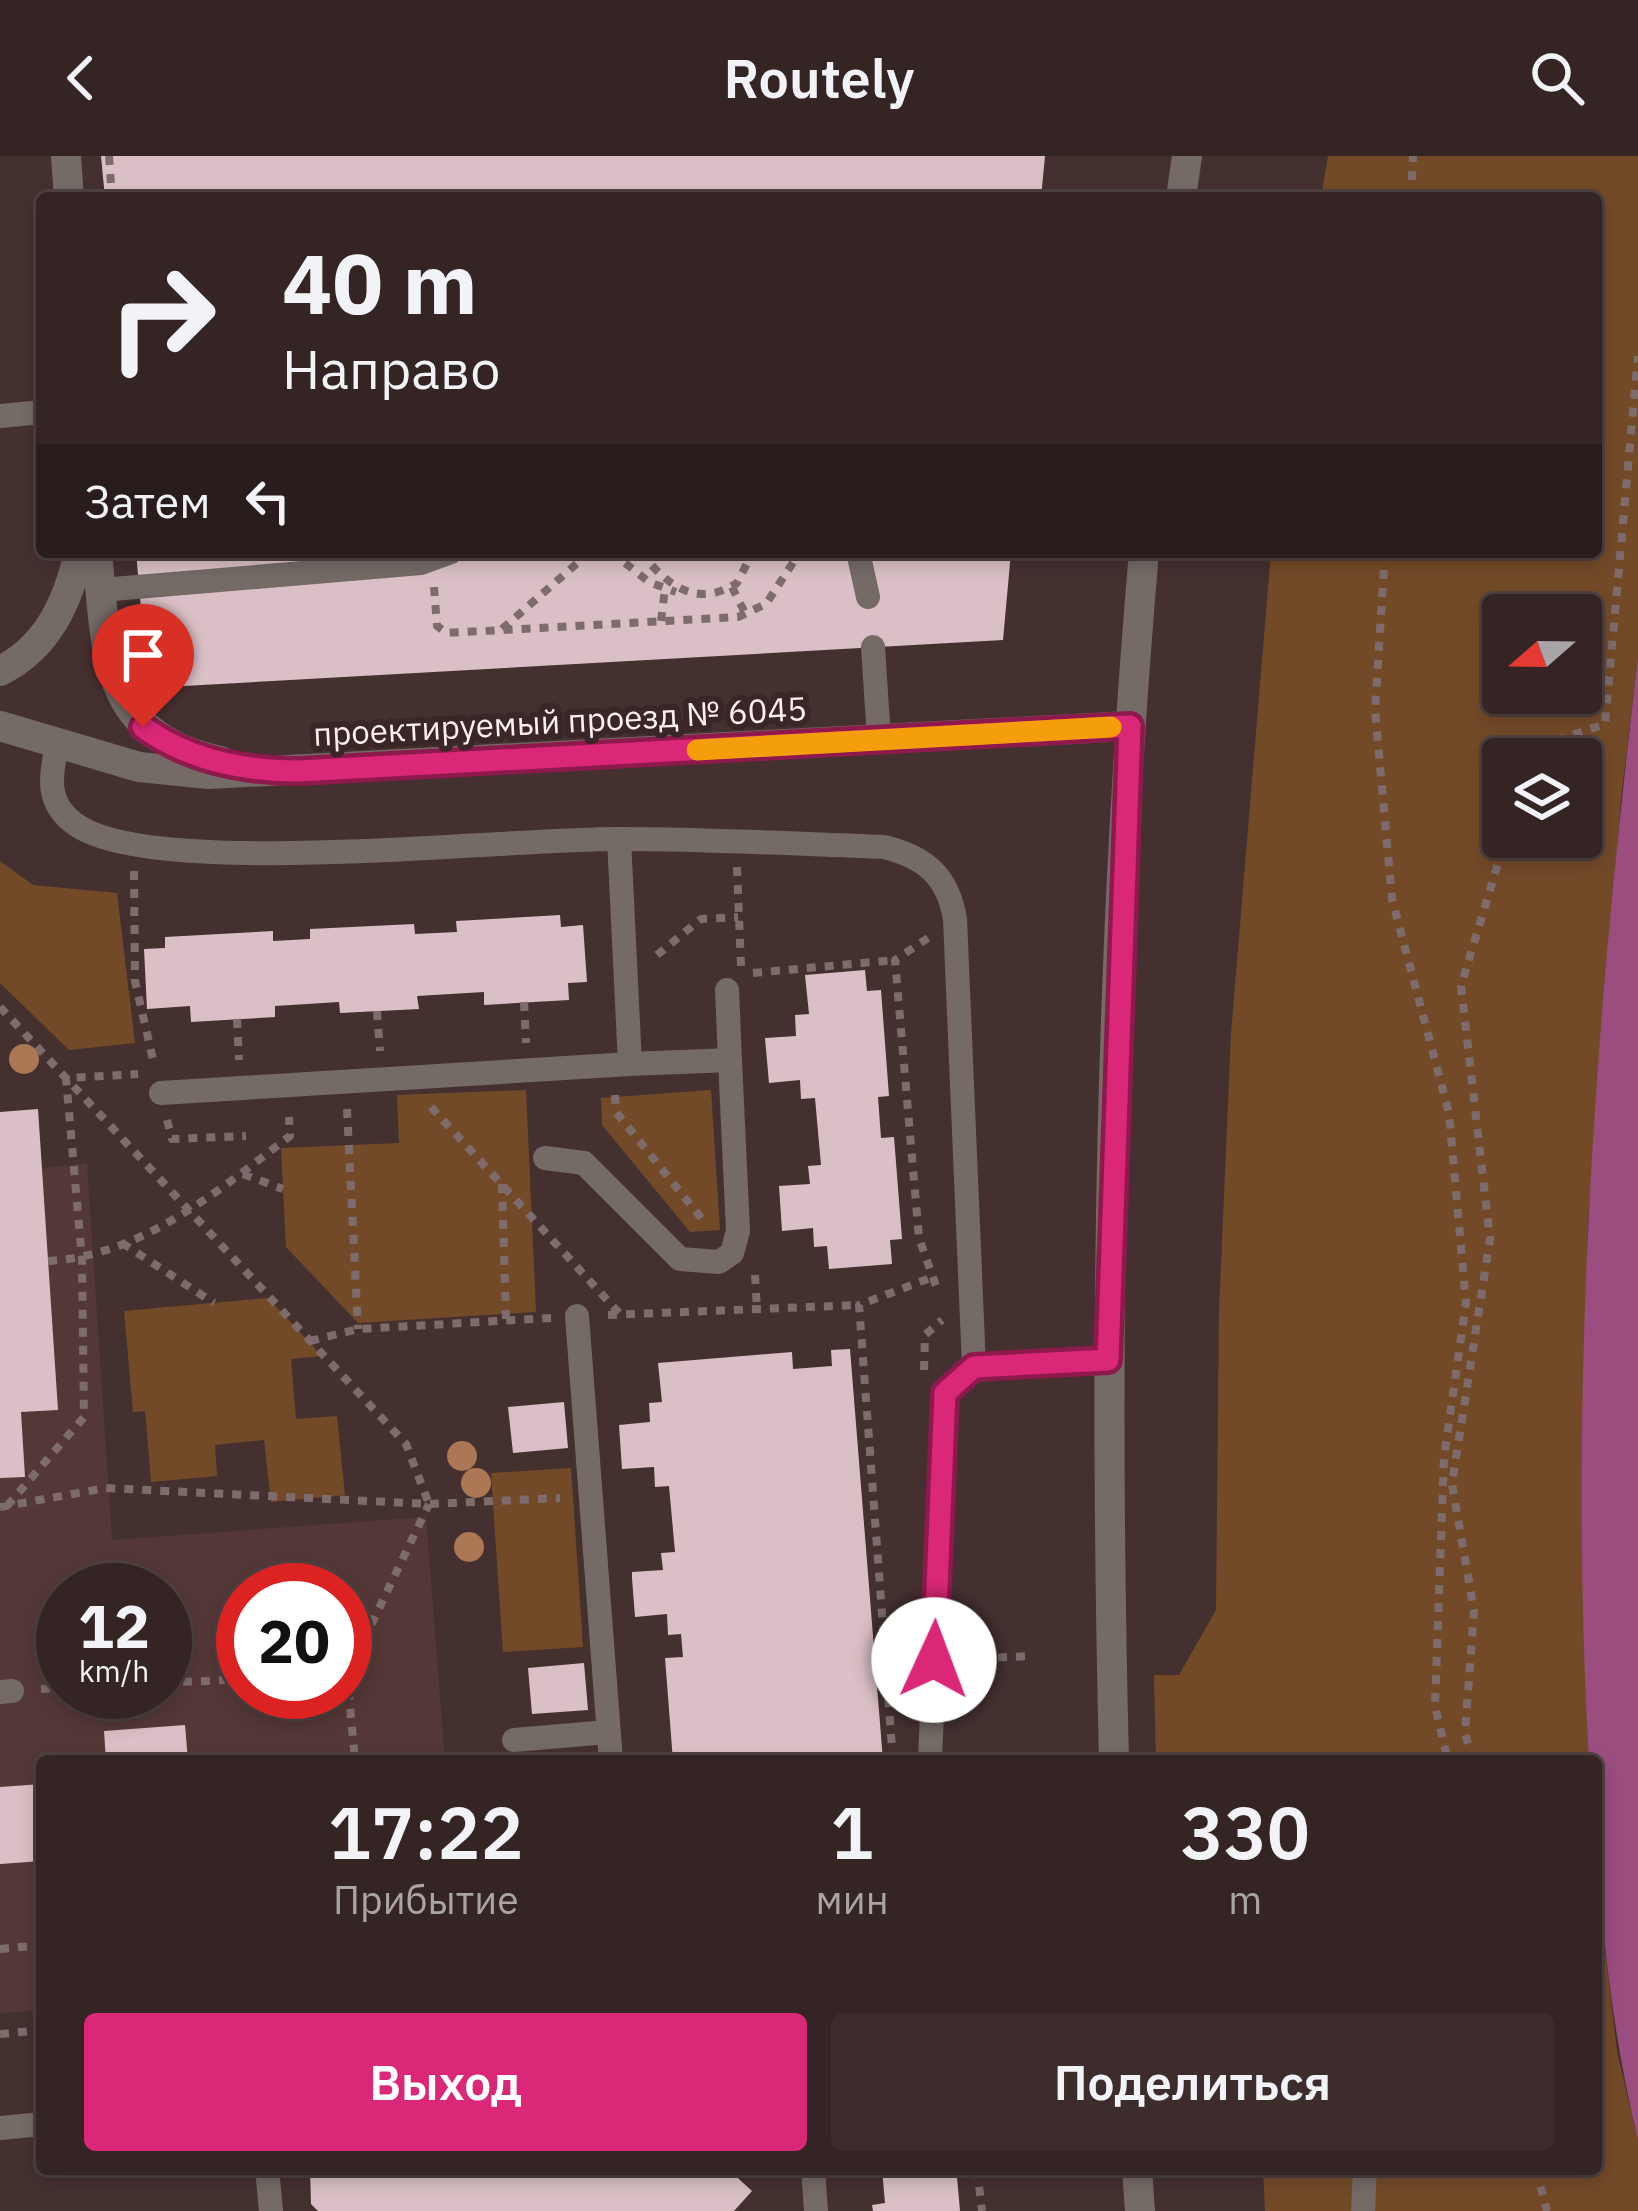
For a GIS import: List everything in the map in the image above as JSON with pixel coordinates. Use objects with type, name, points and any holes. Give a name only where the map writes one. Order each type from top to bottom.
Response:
[{"type":"street","points":[[66,156],[69,192]]},
{"type":"street","points":[[1182,192],[1187,156]]},
{"type":"street","points":[[0,671],[33,648],[61,613],[77,558]]},
{"type":"street","points":[[97,558],[111,671],[117,690],[143,727],[196,756],[267,771]]},
{"type":"street","points":[[1114,1755],[1108,1360],[1130,726],[1144,558]]},
{"type":"street","name":"проектируемый проезд № 6045","points":[[0,726],[57,746],[162,770],[208,774],[389,769],[1130,726]]},
{"type":"street","points":[[1137,2175],[1140,2211]]},
{"type":"lane","points":[[0,416],[36,413]]},
{"type":"lane","points":[[100,590],[302,562],[395,558]]},
{"type":"lane","points":[[859,558],[868,597]]},
{"type":"lane","points":[[873,647],[879,739]]},
{"type":"lane","points":[[57,746],[49,787],[58,808],[79,827],[134,846],[236,853],[619,838],[884,847],[936,871],[946,884],[956,919],[974,1367]]},
{"type":"lane","points":[[619,838],[626,981],[621,1065]]},
{"type":"lane","points":[[544,1158],[584,1163],[680,1259],[719,1262],[732,1253],[737,1216],[730,1060],[734,981]]},
{"type":"lane","points":[[160,1093],[730,1060]]},
{"type":"lane","points":[[577,1316],[610,1755]]},
{"type":"lane","points":[[930,1755],[945,1393],[974,1367],[1108,1360]]},
{"type":"lane","points":[[514,1740],[608,1732]]},
{"type":"lane","points":[[0,2128],[36,2125]]},
{"type":"lane","points":[[268,2175],[271,2211]]},
{"type":"lane","points":[[1363,2211],[1365,2175]]},
{"type":"lane","points":[[801,2211],[814,2189]]},
{"type":"path","points":[[109,156],[112,192]]},
{"type":"path","points":[[1411,192],[1413,156]]},
{"type":"path","points":[[1563,738],[1605,724],[1638,356]]},
{"type":"path","points":[[442,558],[439,629],[501,630],[746,615],[766,604],[796,558]]},
{"type":"path","points":[[501,630],[583,558]]},
{"type":"path","points":[[619,558],[665,589],[706,595],[732,587],[749,558]]},
{"type":"path","points":[[646,558],[675,588],[690,593]]},
{"type":"path","points":[[1384,558],[1375,710],[1392,899],[1449,1113],[1466,1303],[1444,1457],[1435,1706],[1447,1755]]},
{"type":"path","points":[[732,587],[746,615]]},
{"type":"path","points":[[661,621],[665,589]]},
{"type":"path","points":[[66,1078],[156,1073],[135,981],[134,846]]},
{"type":"path","points":[[1471,1755],[1465,1733],[1474,1611],[1452,1484],[1490,1239],[1461,986],[1500,858]]},
{"type":"path","points":[[626,981],[701,919],[738,916]]},
{"type":"path","points":[[734,981],[895,961],[956,919]]},
{"type":"path","points":[[895,961],[919,1238],[937,1289]]},
{"type":"path","points":[[0,1006],[406,1444],[429,1504],[372,1620]]},
{"type":"path","points":[[621,1065],[616,1112],[702,1219],[737,1216]]},
{"type":"path","points":[[3,1507],[84,1417],[82,1259],[66,1078]]},
{"type":"path","points":[[405,1078],[620,1314]]},
{"type":"path","points":[[346,1082],[358,1329]]},
{"type":"path","points":[[48,1261],[82,1259],[190,1212],[290,1136],[286,1085]]},
{"type":"path","points":[[172,1139],[246,1136]]},
{"type":"path","points":[[241,1173],[284,1189]]},
{"type":"path","points":[[502,1184],[506,1320]]},
{"type":"path","points":[[121,1242],[214,1303]]},
{"type":"path","points":[[308,1341],[358,1329],[859,1305],[933,1277]]},
{"type":"path","points":[[859,1305],[880,1662],[892,1755]]},
{"type":"path","points":[[3,1507],[106,1488],[429,1504],[591,1496]]},
{"type":"path","points":[[1002,1657],[1032,1656]]},
{"type":"path","points":[[351,1719],[354,1755]]},
{"type":"path","points":[[0,1949],[36,1946]]},
{"type":"path","points":[[0,2034],[36,2031]]},
{"type":"path","points":[[978,2175],[982,2211]]},
{"type":"path","points":[[1537,2175],[1546,2211]]},
{"type":"shaded area","points":[[1328,156],[1638,156],[1638,658],[1621,798],[1588,1222],[1583,1438],[1589,1755],[1156,1755],[1154,1675],[1179,1675],[1216,1610],[1219,1311],[1231,1034],[1271,558],[1602,558],[1602,192],[1322,192]]},
{"type":"shaded area","points":[[1638,658],[1638,2140],[1602,1914],[1602,1755],[1589,1755],[1583,1623],[1589,1209],[1622,795]]},
{"type":"shaded area","points":[[0,861],[33,885],[117,893],[135,1043],[69,1050],[0,983]]},
{"type":"shaded area","points":[[526,1090],[536,1312],[358,1323],[286,1247],[281,1148],[399,1143],[397,1095]]},
{"type":"shaded area","points":[[711,1090],[720,1230],[690,1232],[602,1125],[601,1098]]},
{"type":"shaded area","points":[[38,1109],[42,1168],[87,1163],[112,1540],[426,1517],[445,1755],[36,1755],[36,2010],[0,2013],[0,1112]]},
{"type":"shaded area","points":[[268,1298],[322,1356],[291,1359],[296,1419],[337,1416],[345,1495],[271,1502],[264,1440],[215,1445],[217,1476],[151,1482],[145,1411],[133,1412],[124,1311]]},
{"type":"shaded area","points":[[571,1468],[583,1647],[503,1652],[491,1473]]},
{"type":"shaded area","points":[[1602,1923],[1617,2052],[1638,2140],[1638,2211],[1265,2211],[1263,2175],[1602,2175]]},
{"type":"building","points":[[101,156],[1045,156],[1042,192],[104,192]]},
{"type":"building","points":[[137,558],[1010,558],[1003,640],[148,688]]},
{"type":"building","points":[[560,915],[561,927],[583,925],[587,982],[568,983],[569,1000],[484,1005],[484,992],[417,996],[419,1009],[340,1013],[339,1002],[275,1006],[275,1017],[191,1022],[190,1006],[147,1009],[144,949],[165,948],[165,937],[273,931],[273,941],[310,939],[310,929],[414,924],[415,934],[457,932],[456,921]]},
{"type":"building","points":[[865,970],[867,991],[881,990],[889,1096],[878,1097],[881,1138],[894,1137],[902,1239],[890,1240],[892,1264],[829,1269],[827,1246],[814,1247],[813,1228],[782,1231],[779,1186],[810,1184],[808,1166],[821,1165],[815,1098],[801,1099],[800,1080],[769,1083],[765,1038],[796,1036],[795,1015],[809,1014],[805,975]]},
{"type":"building","points":[[38,1109],[58,1410],[21,1412],[25,1477],[0,1478],[0,1112]]},
{"type":"building","points":[[850,1349],[883,1755],[673,1755],[665,1658],[683,1657],[681,1634],[668,1635],[667,1614],[635,1617],[632,1578],[632,1572],[663,1570],[661,1553],[675,1552],[669,1486],[655,1487],[654,1467],[622,1469],[619,1425],[650,1422],[649,1403],[662,1402],[658,1363],[792,1352],[793,1369],[832,1366],[831,1350]]},
{"type":"building","points":[[564,1402],[568,1448],[513,1453],[508,1407]]},
{"type":"building","points":[[584,1663],[588,1710],[532,1714],[528,1668]]},
{"type":"building","points":[[185,1725],[188,1755],[106,1755],[104,1731]]},
{"type":"building","points":[[36,1784],[36,1861],[0,1864],[0,1787]]},
{"type":"building","points":[[310,2175],[735,2175],[752,2191],[734,2211],[318,2211],[311,2204]]},
{"type":"building","points":[[883,2175],[957,2177],[960,2211],[873,2211],[872,2205],[885,2203]]},
{"type":"slow traffic","points":[[697,750],[1111,727]]},
{"type":"route","points":[[143,727],[196,756],[267,771],[299,771],[1130,726],[1113,1110],[1108,1360],[974,1367],[945,1393],[934,1660]]}]
